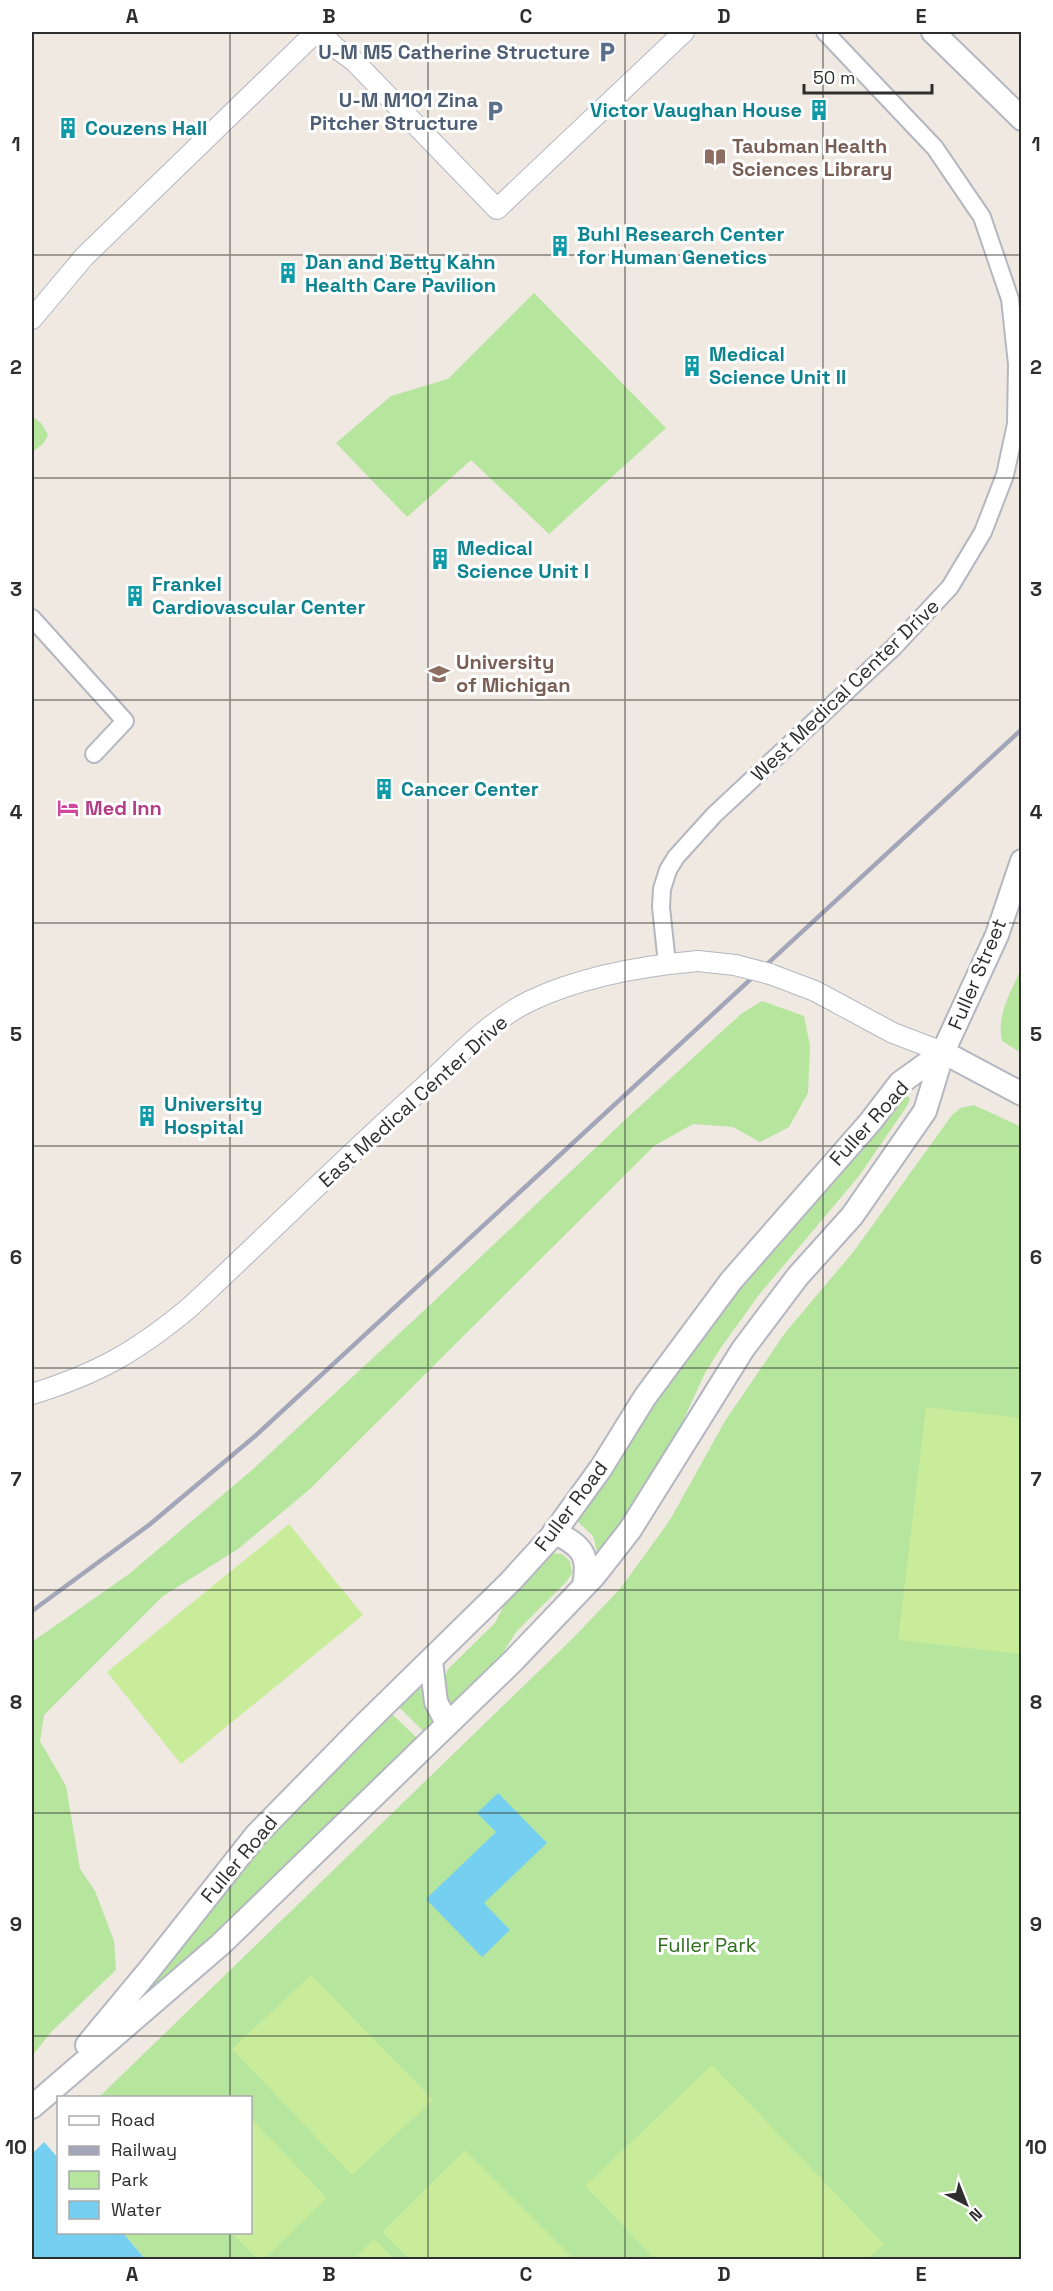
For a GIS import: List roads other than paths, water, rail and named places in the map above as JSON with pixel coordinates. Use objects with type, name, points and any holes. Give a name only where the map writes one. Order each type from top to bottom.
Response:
[{"type":"main road","points":[[933,32],[1022,119]]},
{"type":"main road","name":"Fuller Street","points":[[943,1052],[997,935],[1022,861]]},
{"type":"main road","points":[[943,1052],[1022,1094]]},
{"type":"main road","name":"Fuller Road","points":[[39,2101],[150,1969],[256,1835],[339,1749],[510,1582],[554,1532],[601,1468],[652,1388],[731,1281],[871,1121],[900,1083],[943,1052]]},
{"type":"main road","name":"Fuller Road","points":[[39,2101],[221,1944],[513,1661],[584,1587],[630,1530],[742,1349],[798,1276],[852,1216],[925,1111],[943,1052]]},
{"type":"main road","points":[[554,1532],[575,1543],[583,1555],[587,1572],[584,1587]]},
{"type":"main road","points":[[431,1661],[436,1702],[447,1723]]},
{"type":"street","points":[[32,299],[84,257],[316,32]]},
{"type":"street","points":[[320,32],[354,62],[497,209],[684,32]]},
{"type":"street","name":"West Medical Center Drive","points":[[667,964],[662,889],[672,864],[714,815],[893,648],[950,586],[983,532],[1005,475],[1016,424],[1017,364],[1010,299],[982,217],[935,148],[825,32]]},
{"type":"street","points":[[32,319],[84,257]]},
{"type":"street","points":[[32,618],[125,721],[94,754]]},
{"type":"street","name":"East Medical Center Drive","points":[[32,1394],[97,1371],[157,1335],[189,1308],[409,1101],[502,1017],[561,988],[621,972],[667,964],[698,962],[735,965],[770,974],[815,991],[893,1033],[943,1052]]},
{"type":"street","name":"East Medical Center Drive","points":[[32,1380],[68,1381]]},
{"type":"water","points":[[498,1793],[547,1843],[484,1903],[510,1930],[482,1957],[426,1899],[496,1832],[477,1813]]},
{"type":"water","points":[[32,2128],[57,2157],[57,2234],[124,2234],[145,2259],[32,2259]]},
{"type":"railway","points":[[32,1611],[149,1525],[254,1437],[1022,729]]},
{"type":"place","name":"U-M M5 Catherine Structure","points":[[607,52]]},
{"type":"place","name":"Victor Vaughan House","points":[[819,110]]},
{"type":"place","name":"U-M M101 Zina Pitcher Structure","points":[[495,111]]},
{"type":"place","name":"Couzens Hall","points":[[68,128]]},
{"type":"place","name":"Taubman Health Sciences Library","points":[[715,157]]},
{"type":"place","name":"Buhl Research Center for Human Genetics","points":[[560,246]]},
{"type":"place","name":"Dan and Betty Kahn Health Care Pavilion","points":[[288,273]]},
{"type":"place","name":"Medical Science Unit II","points":[[692,366]]},
{"type":"place","name":"Medical Science Unit I","points":[[440,559]]},
{"type":"place","name":"Frankel Cardiovascular Center","points":[[135,596]]},
{"type":"place","name":"University of Michigan","points":[[439,674]]},
{"type":"place","name":"Cancer Center","points":[[384,789]]},
{"type":"place","name":"Med Inn","points":[[68,808]]},
{"type":"place","name":"University Hospital","points":[[147,1116]]},
{"type":"park label","name":"Fuller Park","points":[[707,1945]]}]
